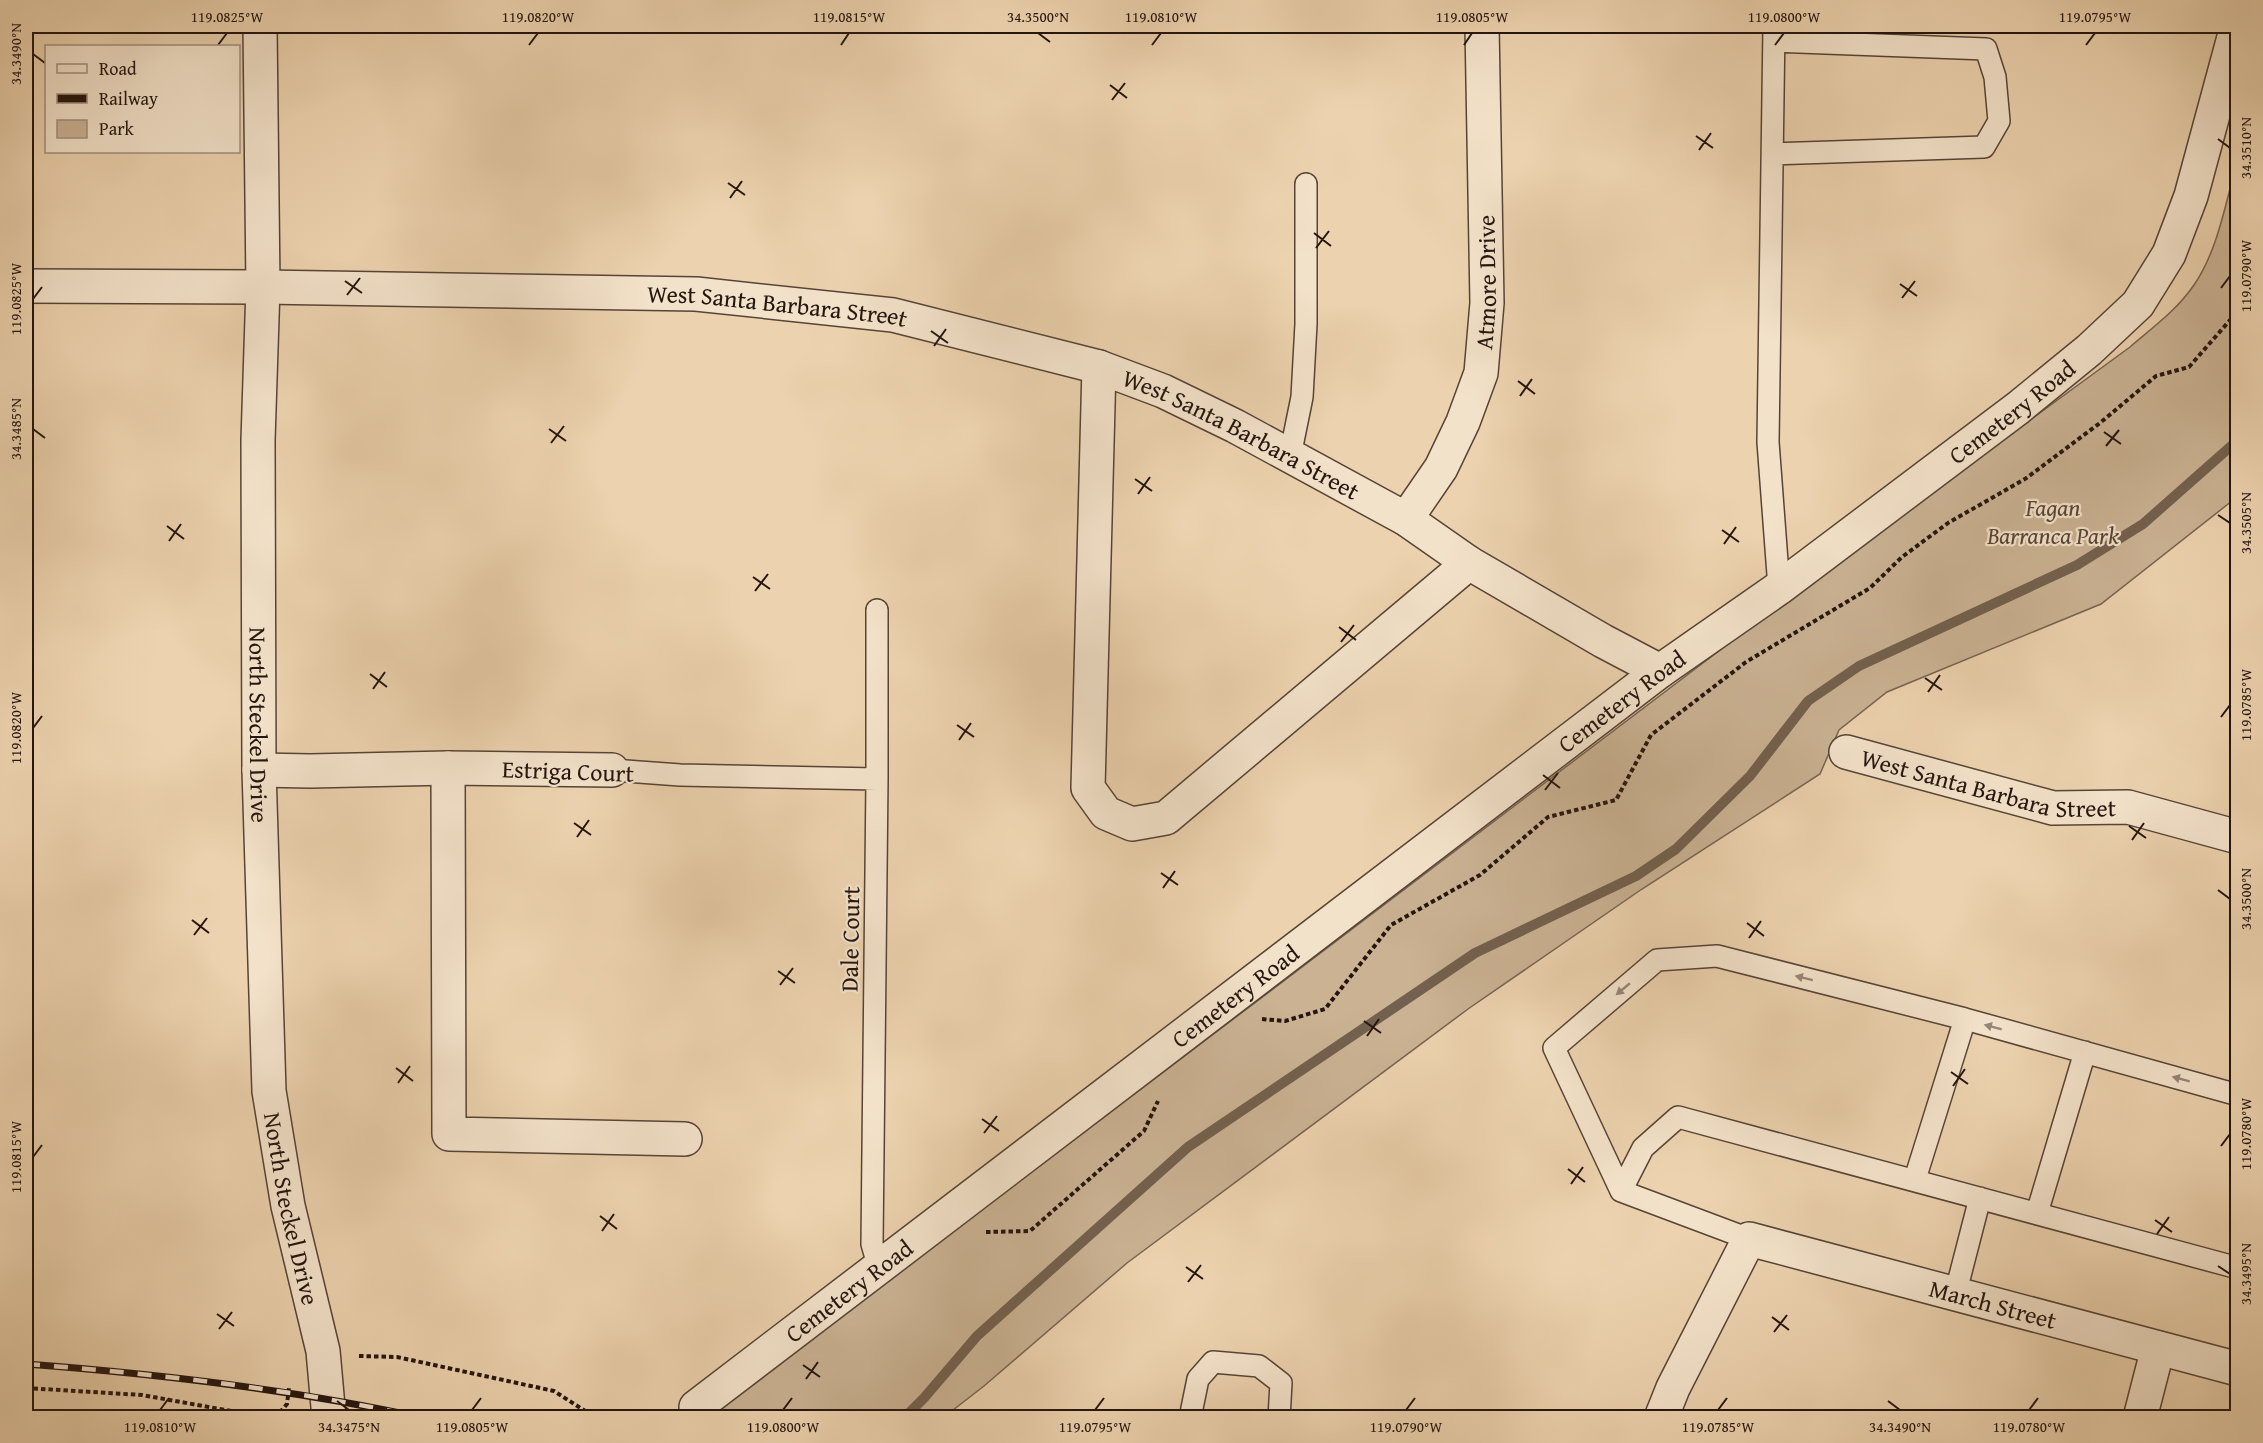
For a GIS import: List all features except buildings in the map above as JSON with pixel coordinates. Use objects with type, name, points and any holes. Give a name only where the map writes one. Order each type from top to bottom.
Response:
[{"type":"street","name":"North Steckel Drive","points":[[260,26],[263,287],[258,440],[259,770],[269,1091],[288,1206],[323,1351],[329,1418]]},
{"type":"street","name":"Atmore Drive","points":[[1406,519],[1441,468],[1463,422],[1481,373],[1487,303],[1482,26]]},
{"type":"street","name":"Cemetery Road","points":[[696,1407],[1660,671],[1779,588],[2018,408],[2089,350],[2138,304],[2169,254],[2191,196],[2237,26]]},
{"type":"street","name":"West Santa Barbara Street","points":[[26,286],[263,287],[696,294],[893,315],[1098,368],[1163,391],[1406,519],[1469,563],[1603,641],[1660,671]]},
{"type":"street","points":[[1098,368],[1088,788],[1107,813],[1132,824],[1166,818],[1469,563]]},
{"type":"street","name":"West Santa Barbara Street","points":[[1846,752],[2054,808],[2128,807],[2238,837]]},
{"type":"street","points":[[447,768],[449,1134],[685,1138]]},
{"type":"street","name":"Estriga Court","points":[[259,770],[447,768],[612,770]]},
{"type":"street","points":[[1661,1418],[1673,1388],[1749,1239]]},
{"type":"street","name":"March Street","points":[[1749,1239],[2238,1369]]},
{"type":"street","points":[[2140,1418],[2158,1348]]},
{"type":"lane","points":[[1773,154],[1984,147],[1999,121],[1995,77],[1986,49],[1774,33],[1768,442],[1779,588]]},
{"type":"lane","points":[[1290,456],[1302,397],[1306,324],[1306,184]]},
{"type":"lane","name":"Dale Court","points":[[877,610],[872,1245],[879,1268]]},
{"type":"lane","name":"Estriga Court","points":[[612,770],[680,776],[877,779]]},
{"type":"lane","points":[[1749,1239],[1621,1191],[1554,1047],[1657,960],[1717,956],[1965,1019],[2238,1095]]},
{"type":"lane","points":[[1915,1179],[1965,1019]]},
{"type":"lane","points":[[2037,1213],[2085,1052]]},
{"type":"lane","points":[[1621,1191],[1643,1148],[1678,1117],[1915,1179],[2238,1268]]},
{"type":"lane","points":[[1955,1295],[1980,1198]]},
{"type":"lane","points":[[1190,1418],[1198,1379],[1213,1362],[1259,1365],[1281,1383],[1279,1418]]},
{"type":"path","points":[[1254,1018],[1285,1021],[1325,1009],[1391,925],[1480,874],[1548,817],[1616,800],[1652,735],[1746,662],[1870,588],[1902,557],[1948,523],[2025,479],[2100,423],[2156,376],[2189,367],[2238,311]]},
{"type":"path","points":[[983,1232],[1030,1232],[1144,1131],[1161,1094]]},
{"type":"green space","name":"Fagan Barranca Park","points":[[2237,163],[2237,497],[2101,604],[1887,692],[1839,730],[1820,774],[1642,889],[1468,1009],[1127,1263],[984,1386],[944,1417],[707,1418],[1852,550],[2130,347],[2180,303],[2194,285],[2215,242]]},
{"type":"waterway","points":[[904,1418],[977,1336],[1188,1147],[1475,953],[1636,876],[1676,849],[1750,776],[1808,701],[1859,666],[2077,565],[2143,524],[2238,440]]},
{"type":"railway","points":[[26,1364],[226,1384],[325,1399],[424,1418]]}]
